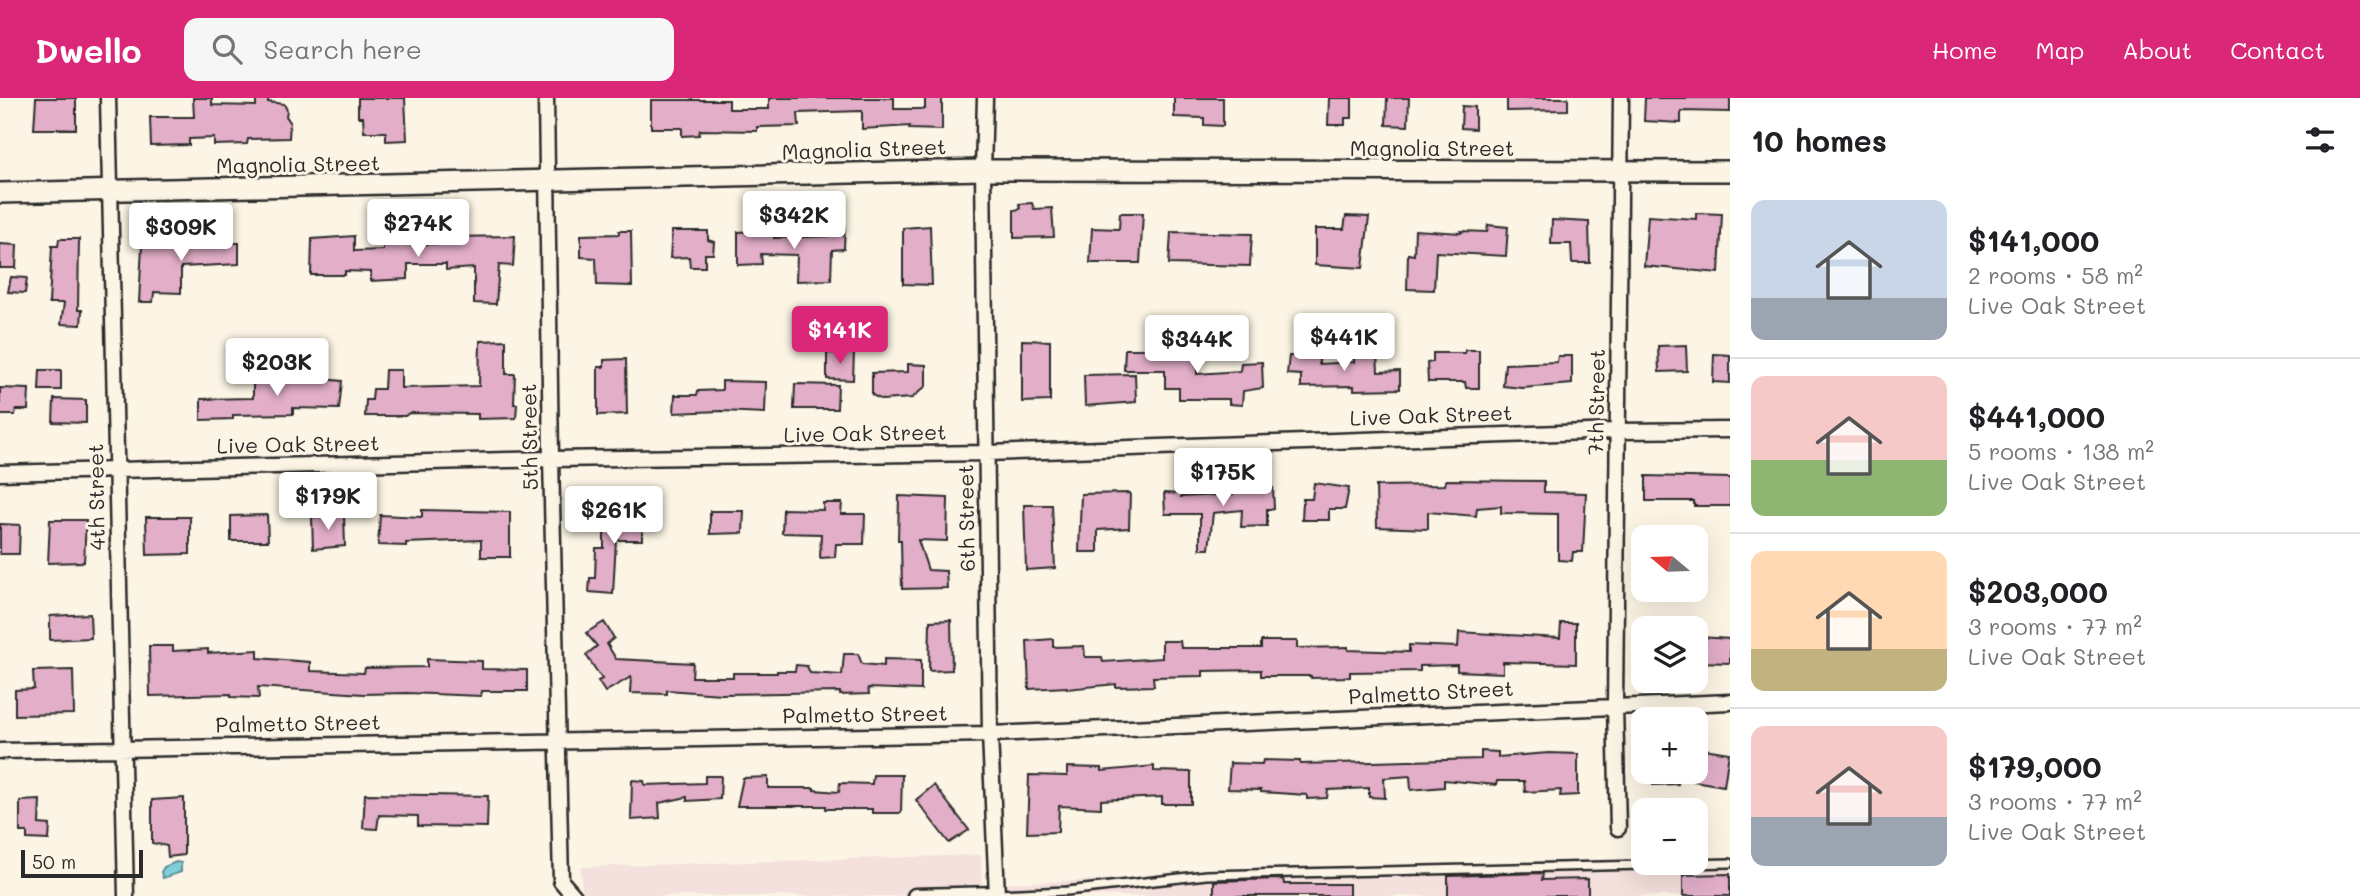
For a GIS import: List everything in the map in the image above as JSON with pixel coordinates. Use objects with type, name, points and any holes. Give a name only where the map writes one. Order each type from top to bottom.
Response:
[{"type":"street","name":"4th Street","points":[[108,98],[126,896]]},
{"type":"street","name":"5th Street","points":[[546,98],[561,881],[574,896]]},
{"type":"street","name":"6th Street","points":[[985,98],[983,170],[990,734],[997,895]]},
{"type":"street","name":"7th Street","points":[[1618,828],[1615,706],[1621,98]]},
{"type":"street","name":"Magnolia Street","points":[[0,193],[983,170],[1730,171]]},
{"type":"street","name":"Live Oak Street","points":[[0,473],[551,459],[988,453],[1617,431],[1730,430]]},
{"type":"street","name":"Palmetto Street","points":[[0,751],[990,734],[1730,702]]},
{"type":"street","points":[[915,896],[997,895]]},
{"type":"lane","points":[[997,895],[1067,891],[1206,875],[1730,863]]},
{"type":"shaded area","points":[[981,855],[982,896],[582,896],[581,867]]},
{"type":"shaded area","points":[[1730,859],[1730,896],[1007,896],[1006,883],[1631,862],[1631,875],[1708,875],[1708,860]]},
{"type":"water","points":[[176,862],[181,863],[181,872],[163,878],[161,872],[164,867]]},
{"type":"building","points":[[36,98],[76,98],[76,129],[34,129]]},
{"type":"building","points":[[193,98],[212,98],[212,105],[256,106],[256,98],[268,98],[268,102],[284,104],[290,122],[289,138],[248,139],[247,144],[214,145],[214,138],[189,139],[189,145],[151,146],[150,117],[194,117]]},
{"type":"building","points":[[358,98],[405,98],[407,140],[386,141],[386,132],[364,132],[363,117],[358,117]]},
{"type":"building","points":[[769,98],[894,98],[894,109],[925,109],[925,98],[942,98],[942,130],[909,129],[910,126],[862,129],[862,111],[798,113],[799,126],[757,127],[757,131],[700,130],[699,135],[682,136],[682,128],[651,128],[651,100],[729,100],[729,109],[769,109]]},
{"type":"building","points":[[1174,98],[1223,98],[1223,126],[1204,125],[1204,118],[1174,117]]},
{"type":"building","points":[[1329,98],[1352,98],[1352,118],[1345,118],[1345,125],[1328,125]]},
{"type":"building","points":[[1387,98],[1409,98],[1408,126],[1386,125]]},
{"type":"building","points":[[1507,98],[1568,98],[1568,110],[1507,111]]},
{"type":"building","points":[[1645,98],[1730,98],[1730,112],[1681,111],[1681,123],[1644,121]]},
{"type":"building","points":[[1462,106],[1475,107],[1475,129],[1461,128]]},
{"type":"building","points":[[1032,203],[1034,209],[1052,208],[1054,237],[1014,238],[1014,210],[1020,209],[1019,204]]},
{"type":"building","points":[[1120,213],[1143,213],[1140,263],[1090,263],[1092,228],[1119,229]]},
{"type":"building","points":[[1696,213],[1722,214],[1719,273],[1644,266],[1648,216],[1696,219]]},
{"type":"building","points":[[1346,216],[1369,217],[1363,268],[1315,265],[1315,229],[1344,229]]},
{"type":"building","points":[[1552,220],[1589,222],[1590,263],[1572,263],[1571,244],[1551,244]]},
{"type":"building","points":[[845,223],[844,249],[832,250],[831,280],[796,281],[797,255],[761,254],[762,264],[738,265],[738,232],[774,230],[774,238],[831,236],[831,224]]},
{"type":"building","points":[[1488,225],[1508,227],[1506,256],[1436,252],[1434,290],[1407,289],[1408,254],[1414,255],[1415,230],[1487,232]]},
{"type":"building","points":[[930,226],[932,285],[903,284],[903,228]]},
{"type":"building","points":[[619,231],[631,231],[632,286],[597,285],[596,258],[581,257],[581,235],[619,234]]},
{"type":"building","points":[[672,231],[708,231],[708,240],[714,242],[713,254],[705,254],[705,267],[690,267],[689,257],[670,258]]},
{"type":"building","points":[[1171,232],[1252,234],[1250,266],[1169,264]]},
{"type":"building","points":[[384,235],[408,235],[408,244],[447,244],[448,237],[515,236],[513,266],[499,265],[496,304],[474,303],[474,268],[446,270],[446,264],[408,264],[408,279],[371,281],[371,272],[345,271],[345,275],[311,275],[312,239],[354,236],[354,251],[383,250]]},
{"type":"building","points":[[216,236],[230,236],[230,243],[239,243],[239,264],[181,267],[181,293],[154,292],[153,302],[139,302],[142,246],[162,247],[162,238],[182,238],[182,243],[216,241]]},
{"type":"building","points":[[59,239],[79,239],[78,310],[82,310],[81,325],[61,324],[64,303],[49,303],[52,246],[58,246]]},
{"type":"building","points":[[0,244],[17,245],[16,268],[0,268]]},
{"type":"building","points":[[11,277],[27,278],[25,293],[8,292]]},
{"type":"building","points":[[506,340],[506,374],[515,374],[516,418],[478,419],[478,414],[409,413],[405,416],[365,416],[366,400],[372,400],[373,389],[384,389],[385,370],[401,370],[401,388],[479,386],[480,341]]},
{"type":"building","points":[[1022,340],[1050,341],[1050,401],[1022,402]]},
{"type":"building","points":[[1686,345],[1687,371],[1659,372],[1658,346]]},
{"type":"building","points":[[1125,349],[1150,349],[1150,353],[1196,352],[1197,374],[1240,371],[1241,363],[1262,362],[1263,388],[1243,391],[1242,405],[1229,404],[1229,399],[1179,399],[1179,388],[1165,388],[1165,370],[1124,370]]},
{"type":"building","points":[[1354,350],[1377,351],[1378,372],[1400,371],[1400,389],[1301,387],[1301,375],[1287,374],[1289,356],[1319,356],[1319,364],[1354,362]]},
{"type":"building","points":[[1465,350],[1479,350],[1479,388],[1466,388],[1465,382],[1428,382],[1427,363],[1433,362],[1433,353],[1465,353]]},
{"type":"building","points":[[854,352],[853,380],[827,379],[827,353]]},
{"type":"building","points":[[1714,354],[1730,355],[1730,383],[1713,382]]},
{"type":"building","points":[[1558,356],[1572,356],[1572,384],[1522,388],[1503,386],[1505,364],[1557,362]]},
{"type":"building","points":[[626,359],[627,414],[598,415],[598,367],[604,367],[604,360]]},
{"type":"building","points":[[908,364],[926,365],[926,386],[912,398],[882,400],[872,395],[872,373],[908,372]]},
{"type":"building","points":[[40,370],[61,370],[61,390],[39,390]]},
{"type":"building","points":[[1135,374],[1136,402],[1085,406],[1084,375]]},
{"type":"building","points":[[313,378],[342,381],[339,409],[293,408],[293,414],[233,415],[233,419],[201,420],[201,399],[253,398],[253,379]]},
{"type":"building","points":[[722,381],[766,382],[765,413],[674,413],[675,395],[697,395],[698,391],[722,390]]},
{"type":"building","points":[[795,384],[838,385],[837,409],[794,409]]},
{"type":"building","points":[[0,388],[29,389],[28,410],[16,410],[15,415],[0,415]]},
{"type":"building","points":[[54,399],[86,400],[86,423],[53,422]]},
{"type":"building","points":[[1646,476],[1730,478],[1730,506],[1694,506],[1694,501],[1646,501]]},
{"type":"building","points":[[1446,480],[1544,481],[1544,492],[1586,493],[1583,552],[1573,552],[1572,561],[1558,560],[1558,514],[1501,513],[1501,506],[1477,508],[1476,516],[1428,512],[1428,529],[1377,527],[1376,486],[1445,485]]},
{"type":"building","points":[[1314,483],[1349,488],[1345,509],[1329,509],[1329,520],[1302,520],[1303,499],[1312,499]]},
{"type":"building","points":[[1233,488],[1273,488],[1274,509],[1267,509],[1267,526],[1241,527],[1242,510],[1213,513],[1209,549],[1200,549],[1200,514],[1165,514],[1164,493],[1181,494],[1181,497],[1233,494]]},
{"type":"building","points":[[1130,493],[1129,528],[1098,530],[1098,552],[1079,552],[1081,494]]},
{"type":"building","points":[[899,496],[948,498],[947,541],[918,540],[928,570],[946,571],[947,588],[902,589],[901,540],[898,540]]},
{"type":"building","points":[[823,503],[842,503],[841,514],[865,514],[864,544],[836,544],[835,557],[820,558],[821,534],[782,533],[783,509],[823,510]]},
{"type":"building","points":[[1024,505],[1052,505],[1055,568],[1026,570]]},
{"type":"building","points":[[422,510],[510,512],[510,557],[481,557],[481,540],[406,543],[406,546],[378,545],[380,515],[422,517]]},
{"type":"building","points":[[604,510],[642,510],[642,540],[616,540],[613,594],[589,592],[590,578],[595,578],[596,548],[604,548]]},
{"type":"building","points":[[710,511],[744,511],[743,533],[710,534]]},
{"type":"building","points":[[267,515],[268,541],[231,541],[231,516]]},
{"type":"building","points":[[344,515],[345,546],[313,549],[312,517]]},
{"type":"building","points":[[146,517],[190,517],[190,554],[147,555]]},
{"type":"building","points":[[50,520],[86,520],[84,562],[48,563]]},
{"type":"building","points":[[0,524],[20,525],[19,554],[0,554]]},
{"type":"building","points":[[90,614],[91,638],[50,640],[50,616]]},
{"type":"building","points":[[951,620],[952,670],[929,671],[930,621]]},
{"type":"building","points":[[604,622],[614,638],[607,644],[616,659],[693,663],[692,677],[733,677],[733,673],[795,671],[796,665],[807,666],[810,673],[842,675],[844,654],[858,654],[862,664],[884,666],[884,659],[921,660],[921,690],[868,688],[869,694],[840,695],[840,692],[721,694],[667,690],[667,694],[630,693],[631,677],[605,692],[598,681],[602,679],[586,655],[597,646],[586,633]]},
{"type":"building","points":[[1561,623],[1576,623],[1576,664],[1503,662],[1503,673],[1457,671],[1457,665],[1420,666],[1420,671],[1350,672],[1350,677],[1311,678],[1261,676],[1261,670],[1203,671],[1203,676],[1153,677],[1154,686],[1116,687],[1116,684],[1067,689],[1029,689],[1027,641],[1053,639],[1053,647],[1084,646],[1085,657],[1102,657],[1103,662],[1162,658],[1162,641],[1180,641],[1181,648],[1261,648],[1261,641],[1297,641],[1297,648],[1348,647],[1348,650],[1409,652],[1409,645],[1458,647],[1459,632],[1560,638]]},
{"type":"building","points":[[1708,638],[1730,639],[1730,663],[1708,662]]},
{"type":"building","points":[[149,646],[173,646],[173,651],[208,649],[208,653],[258,650],[258,658],[310,662],[310,671],[364,673],[365,668],[427,667],[427,659],[482,661],[482,669],[527,670],[527,691],[482,691],[481,696],[364,694],[258,687],[259,698],[231,697],[231,694],[150,696]]},
{"type":"building","points":[[73,670],[74,714],[15,715],[15,690],[34,689],[33,671]]},
{"type":"building","points":[[1708,750],[1729,753],[1724,786],[1708,783]]},
{"type":"building","points":[[1481,751],[1498,752],[1498,757],[1578,754],[1578,795],[1560,796],[1561,790],[1525,792],[1524,781],[1497,781],[1496,785],[1444,780],[1444,787],[1411,790],[1410,776],[1384,778],[1385,798],[1369,797],[1369,788],[1328,790],[1327,798],[1307,799],[1307,795],[1228,789],[1230,763],[1262,764],[1263,760],[1300,761],[1300,764],[1481,759]]},
{"type":"building","points":[[1154,766],[1154,771],[1191,772],[1191,804],[1162,804],[1162,797],[1101,800],[1101,808],[1059,806],[1058,832],[1027,833],[1029,775],[1067,776],[1067,767],[1102,768],[1102,771]]},
{"type":"building","points":[[873,775],[902,775],[901,813],[872,813],[872,809],[826,809],[826,806],[737,806],[743,778],[768,777],[768,788],[814,788],[839,792],[840,783],[872,784]]},
{"type":"building","points":[[705,776],[721,776],[720,799],[687,801],[687,797],[659,803],[660,818],[631,820],[632,780],[644,781],[645,785],[705,783]]},
{"type":"building","points":[[934,785],[969,830],[949,843],[916,800]]},
{"type":"building","points":[[365,794],[488,796],[487,827],[418,826],[418,816],[379,815],[377,829],[363,828]]},
{"type":"building","points":[[184,798],[184,855],[168,857],[167,846],[152,843],[152,800]]},
{"type":"building","points":[[40,800],[39,824],[50,825],[49,840],[27,839],[27,832],[20,832],[20,801]]},
{"type":"building","points":[[1543,873],[1542,880],[1588,879],[1588,896],[1448,896],[1448,876]]},
{"type":"building","points":[[1730,874],[1730,896],[1683,896],[1683,875]]},
{"type":"building","points":[[1283,879],[1284,884],[1349,884],[1349,896],[1214,896],[1214,881]]}]
